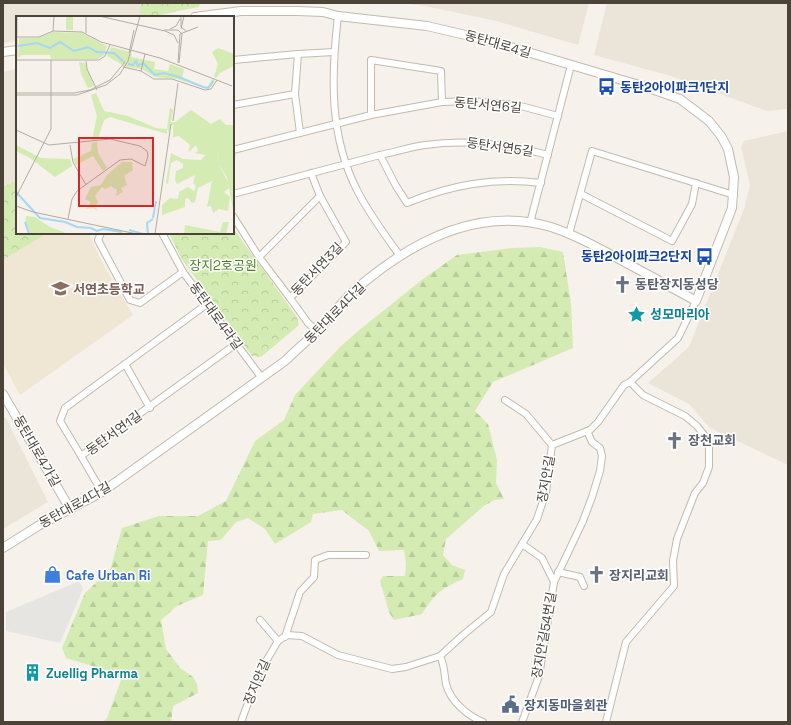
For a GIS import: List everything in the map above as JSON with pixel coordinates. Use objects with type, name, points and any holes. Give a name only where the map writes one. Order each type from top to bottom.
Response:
[{"type":"street","name":"동탄대로4길","points":[[203,16],[241,11],[323,12],[338,16],[401,22],[453,31],[571,65],[680,99],[694,108],[709,121],[721,136],[728,150],[734,178],[734,195],[727,224],[696,301]]},
{"type":"street","points":[[338,16],[334,52],[333,87],[336,124],[346,164],[364,204],[400,256]]},
{"type":"street","points":[[3,52],[16,50]]},
{"type":"street","points":[[234,60],[334,52]]},
{"type":"street","points":[[298,54],[295,94],[300,133]]},
{"type":"street","name":"동탄서연6길","points":[[442,102],[441,71],[371,60],[371,115],[442,102],[471,101],[517,105],[558,116]]},
{"type":"street","points":[[530,223],[571,65]]},
{"type":"street","points":[[234,105],[295,94]]},
{"type":"street","points":[[234,150],[371,115]]},
{"type":"street","name":"동탄서연5길","points":[[346,164],[424,145],[470,142],[512,146],[548,155]]},
{"type":"street","points":[[569,234],[592,151],[734,195]]},
{"type":"street","points":[[380,155],[396,186],[408,203],[448,188],[467,184],[504,180],[541,183]]},
{"type":"street","points":[[234,194],[346,164]]},
{"type":"street","name":"동탄서연3길","points":[[234,218],[259,257],[290,298],[346,242],[320,196],[311,173]]},
{"type":"street","points":[[581,194],[672,241],[692,204],[696,183]]},
{"type":"street","points":[[259,257],[320,196]]},
{"type":"street","name":"동탄대로4다길","points":[[3,548],[38,526],[102,492],[285,361],[317,331],[354,291],[400,256],[435,236],[455,229],[491,222],[530,223],[569,234],[696,301]]},
{"type":"street","points":[[100,234],[98,240],[130,300],[140,303],[183,272]]},
{"type":"street","name":"동탄대로4라길","points":[[163,234],[183,272],[261,377]]},
{"type":"street","points":[[290,298],[308,323],[317,331]]},
{"type":"street","name":"장지안길","points":[[241,722],[259,673],[278,641],[288,635],[302,636],[338,655],[392,669],[406,667],[440,656],[462,635],[491,612],[504,574],[537,519],[546,492],[552,445],[586,431],[598,422],[624,385],[630,382],[678,338],[696,301]]},
{"type":"street","name":"동탄서연1길","points":[[207,304],[65,408],[61,414],[60,421],[81,456],[150,408],[236,344]]},
{"type":"street","points":[[125,364],[150,408]]},
{"type":"street","points":[[606,722],[626,642],[674,586],[673,561],[677,539],[695,493],[703,483],[709,467],[708,440],[697,426],[685,416],[643,395],[630,382]]},
{"type":"street","name":"동탄대로4가길","points":[[3,394],[70,509]]},
{"type":"street","points":[[505,400],[526,414],[552,445]]},
{"type":"street","name":"장지안길54번길","points":[[522,722],[539,676],[554,582],[588,509],[600,471],[602,456],[600,448],[592,442],[586,431]]},
{"type":"street","points":[[81,456],[102,492]]},
{"type":"street","points":[[522,544],[542,558],[554,582]]},
{"type":"street","points":[[285,637],[300,592],[314,577],[315,560],[328,555],[366,555]]},
{"type":"street","points":[[558,572],[580,577],[584,586]]},
{"type":"street","points":[[260,620],[278,641]]},
{"type":"street","points":[[440,656],[445,666],[446,685],[455,700],[472,718],[483,722]]},
{"type":"shaded area","points":[[3,3],[141,3],[139,16],[16,16],[16,41],[3,43]]},
{"type":"shaded area","points":[[402,3],[589,3],[578,45],[496,21],[425,6]]},
{"type":"shaded area","points":[[607,3],[788,3],[788,109],[767,111],[671,76],[594,55]]},
{"type":"shaded area","points":[[16,69],[16,180],[3,187],[3,72]]},
{"type":"shaded area","points":[[788,131],[788,465],[710,428],[689,404],[648,383],[689,347],[744,209],[750,185],[741,147],[744,141]]},
{"type":"shaded area","name":"서연초등학교","points":[[46,234],[88,234],[102,262],[133,315],[20,395],[3,364],[3,260]]},
{"type":"shaded area","points":[[3,417],[6,418],[48,502],[3,529]]},
{"type":"shaded area","points":[[79,581],[83,589],[60,643],[6,631],[6,612]]},
{"type":"green space","points":[[141,3],[200,3],[199,7],[161,15],[139,16]]},
{"type":"green space","points":[[16,180],[16,234],[46,234],[3,260],[3,187]]},
{"type":"green space","name":"장지2호공원","points":[[234,229],[297,317],[299,325],[261,357],[252,356],[181,258],[169,234],[234,234]]},
{"type":"green space","points":[[540,247],[563,252],[571,304],[573,348],[493,382],[475,411],[488,424],[497,460],[496,483],[504,499],[494,500],[484,506],[446,539],[443,555],[452,565],[465,570],[463,579],[443,589],[422,614],[394,620],[389,612],[380,581],[383,576],[405,576],[406,563],[404,550],[379,551],[369,531],[342,510],[313,514],[311,522],[275,544],[265,529],[248,518],[236,522],[221,540],[208,541],[203,595],[177,606],[161,620],[166,649],[180,668],[193,677],[197,684],[198,693],[173,706],[171,722],[103,722],[107,718],[121,680],[112,672],[66,658],[62,648],[85,593],[110,570],[122,528],[159,516],[198,516],[226,501],[255,441],[284,420],[295,395],[340,347],[423,279],[457,255],[511,248]]},
{"type":"place","name":"동탄2아이파크1단지","points":[[607,87]]},
{"type":"place","name":"동탄2아이파크2단지","points":[[705,256]]},
{"type":"place","name":"동탄장지동성당","points":[[622,284]]},
{"type":"place","name":"서연초등학교","points":[[60,289]]},
{"type":"place","name":"성모마리아","points":[[637,314]]},
{"type":"place","name":"장천교회","points":[[675,440]]},
{"type":"place","name":"Cafe Urban Ri","points":[[53,575]]},
{"type":"place","name":"장지리교회","points":[[596,575]]},
{"type":"place","name":"Zuellig Pharma","points":[[33,673]]},
{"type":"place","name":"장지동마을회관","points":[[511,705]]}]
